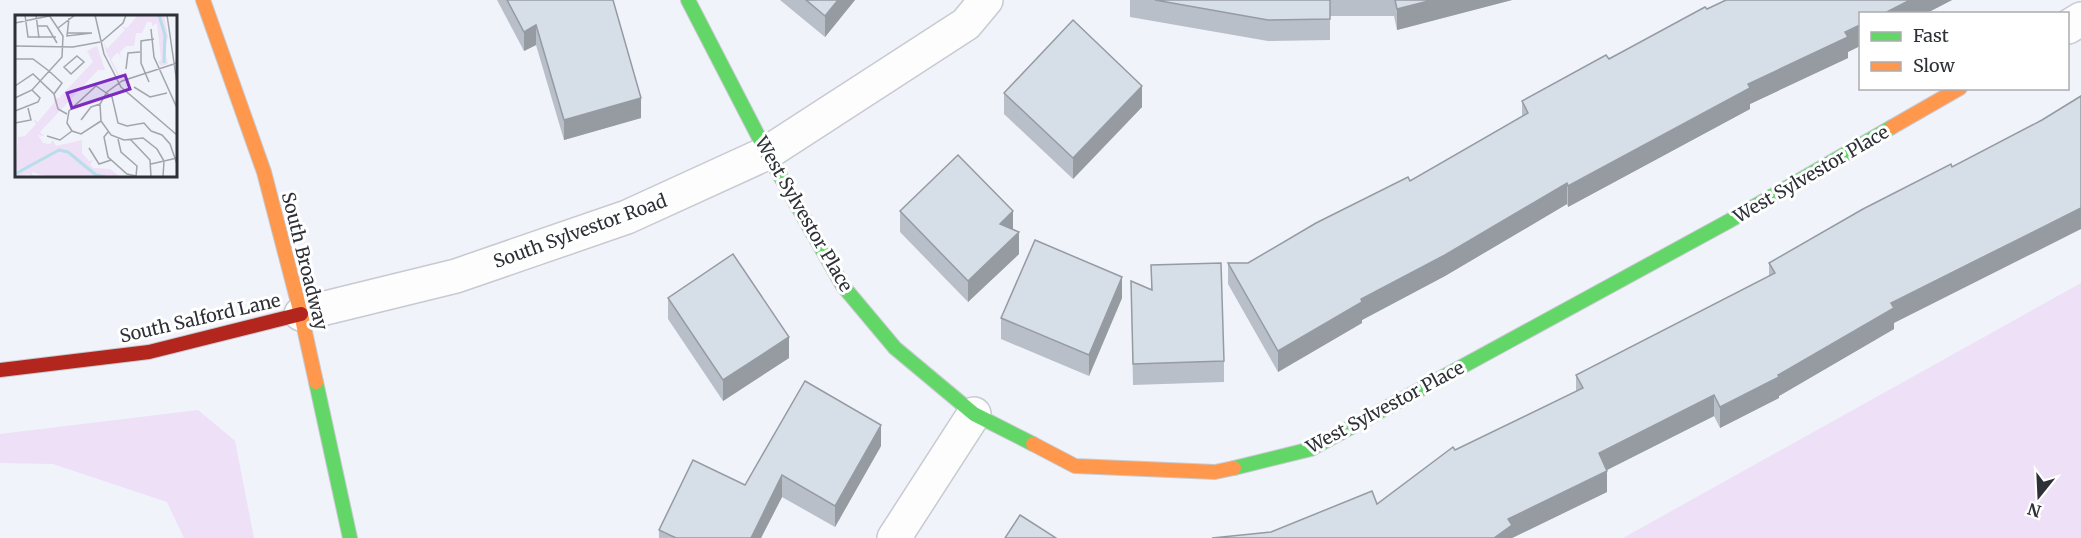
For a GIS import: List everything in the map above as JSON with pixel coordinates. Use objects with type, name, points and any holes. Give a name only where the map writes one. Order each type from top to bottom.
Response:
[{"type":"street","name":"South Broadway","points":[[203,0],[264,172],[301,314],[350,538]]},
{"type":"street","name":"West Sylvestor Place","points":[[688,0],[767,153],[843,286],[895,348],[974,414],[1075,466],[1215,472],[1311,449],[1729,221],[1957,90]]},
{"type":"street","name":"South Sylvestor Road","points":[[301,314],[477,269],[627,217],[767,153],[966,24],[986,0]]},
{"type":"street","name":"South Salford Lane","points":[[0,370],[149,352],[301,314]]},
{"type":"street","points":[[894,538],[974,414]]},
{"type":"shaded area","points":[[2081,283],[2081,538],[1623,538]]},
{"type":"shaded area","points":[[198,410],[235,441],[254,538],[184,538],[167,502],[53,464],[0,463],[0,434]]},
{"type":"building","points":[[507,0],[613,0],[641,98],[564,120],[536,25],[524,32]]},
{"type":"building","points":[[806,0],[838,0],[825,16]]},
{"type":"building","points":[[1155,0],[1330,0],[1330,19],[1268,20]]},
{"type":"building","points":[[1395,0],[1432,0],[1397,9]]},
{"type":"building","points":[[1726,0],[1910,0],[1887,12],[1859,12],[1859,25],[1845,32],[1848,37],[1748,84],[1750,88],[1568,186],[1567,183],[1445,255],[1361,299],[1362,302],[1278,351],[1228,263],[1248,263],[1316,223],[1408,177],[1410,181],[1528,113],[1522,101],[1606,55],[1609,59],[1705,7],[1707,9]]},
{"type":"building","points":[[1073,20],[1142,86],[1073,158],[1004,93]]},
{"type":"building","points":[[2081,96],[2081,208],[1891,303],[1894,308],[1778,375],[1779,377],[1720,407],[1714,395],[1599,453],[1607,471],[1508,519],[1512,525],[1494,538],[1212,538],[1271,532],[1372,491],[1377,504],[1453,447],[1455,450],[1583,388],[1576,375],[1775,273],[1769,263],[1863,209],[1951,164],[1952,167],[2042,120]]},
{"type":"building","points":[[958,155],[1013,211],[1000,224],[1019,232],[968,281],[900,211]]},
{"type":"building","points":[[1035,240],[1122,277],[1089,355],[1001,318]]},
{"type":"building","points":[[733,254],[789,337],[723,380],[668,298]]},
{"type":"building","points":[[1221,263],[1224,361],[1133,364],[1131,281],[1152,290],[1151,265]]},
{"type":"building","points":[[805,381],[881,425],[835,506],[782,475],[751,538],[676,538],[659,530],[693,460],[745,485]]},
{"type":"building","points":[[1020,515],[1056,538],[1005,538]]},
{"type":"traffic: fast","points":[[688,0],[767,153],[843,286],[895,348],[974,414],[1033,444]]},
{"type":"traffic: fast","points":[[1234,468],[1311,449],[1729,221],[1892,127]]},
{"type":"traffic: fast","points":[[316,382],[350,538]]},
{"type":"traffic: slow","points":[[203,0],[264,172],[316,382]]},
{"type":"traffic: slow","points":[[1892,127],[1957,90]]},
{"type":"traffic: slow","points":[[1033,444],[1075,466],[1215,472],[1234,468]]},
{"type":"traffic: jam","points":[[0,370],[149,352],[301,314]]}]
